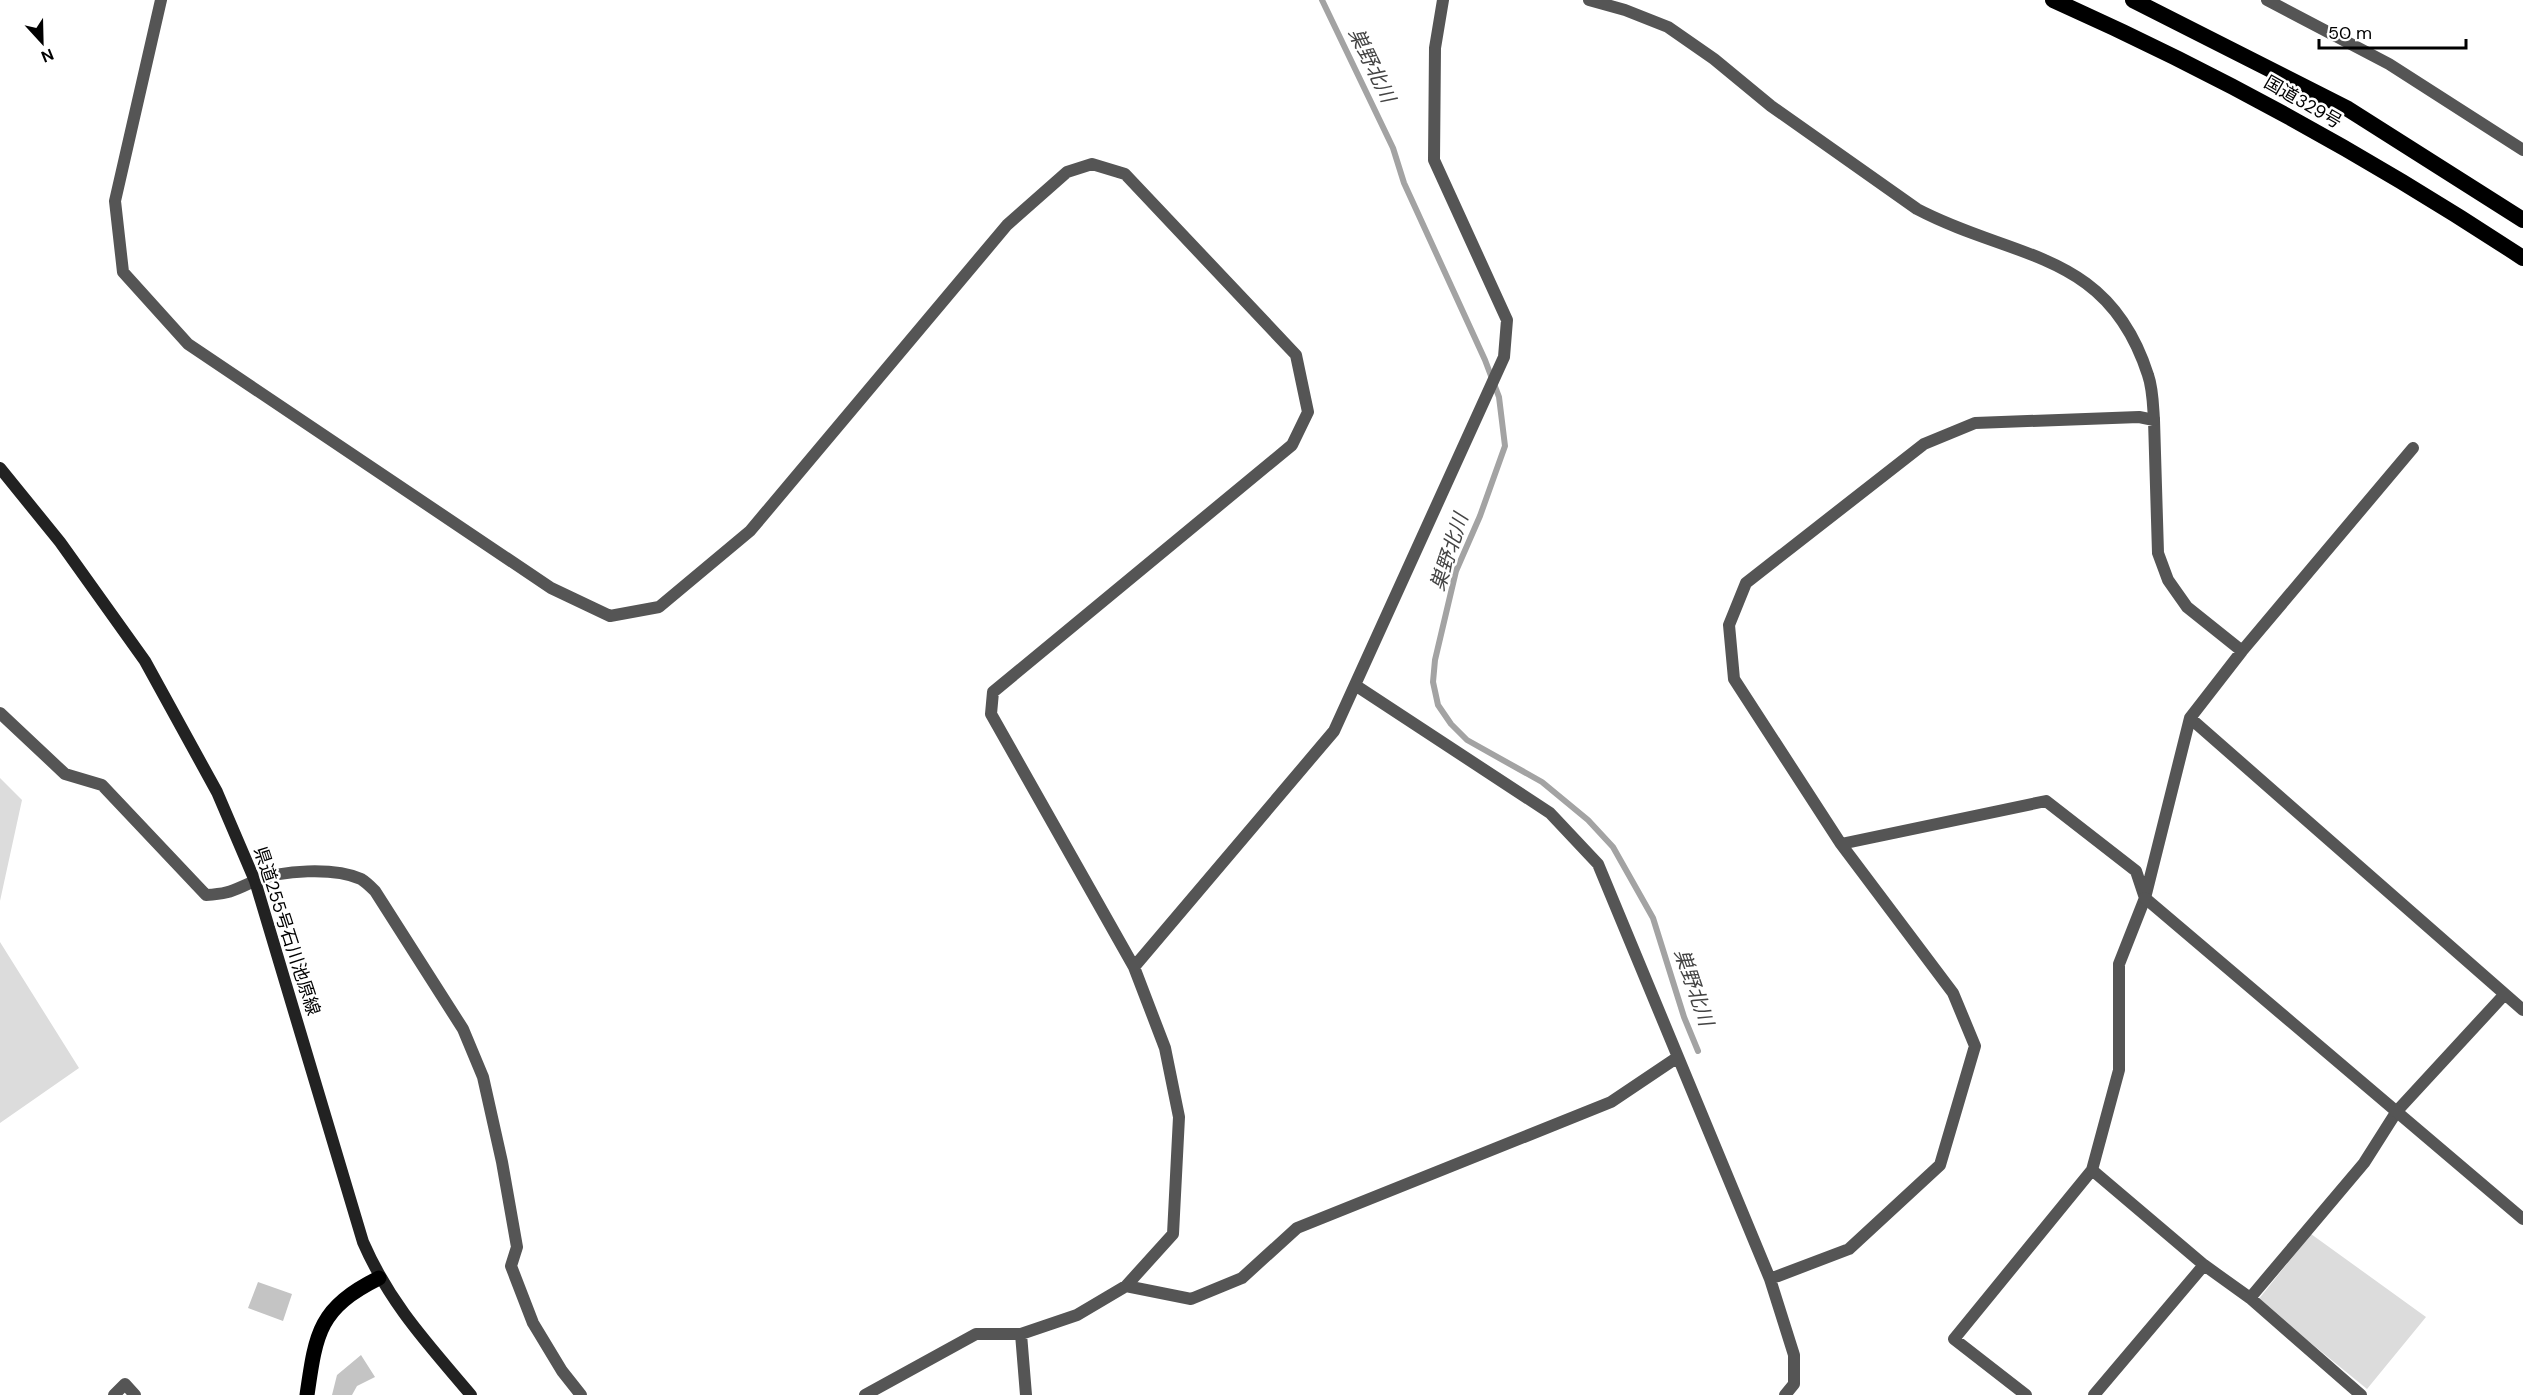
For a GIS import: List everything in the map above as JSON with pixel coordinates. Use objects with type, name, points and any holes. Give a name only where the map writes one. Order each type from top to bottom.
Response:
[{"type":"highway","name":"国道329号","points":[[2053,0],[2234,85],[2443,204],[2523,258]]},
{"type":"highway","name":"国道329号","points":[[2133,0],[2348,109],[2523,220]]},
{"type":"main road","name":"県道255号石川池原線","points":[[0,468],[60,542],[145,661],[217,792],[255,881],[340,1172],[363,1242],[379,1278],[403,1314],[471,1395]]},
{"type":"main road","points":[[307,1395],[314,1347],[333,1308],[343,1298],[379,1278]]},
{"type":"street","points":[[161,0],[115,201],[123,273],[188,344],[551,588],[610,616],[659,608],[750,531],[1007,225],[1067,172],[1092,164],[1125,174],[1296,355],[1308,412],[1292,445],[993,692],[991,714],[1134,967],[1165,1048],[1179,1117],[1173,1234],[1126,1286],[1077,1315],[1021,1334],[976,1334],[865,1395]]},
{"type":"street","points":[[1134,967],[1334,731],[1504,357],[1507,320],[1434,160],[1434,48],[1443,0]]},
{"type":"street","points":[[1589,0],[1625,10],[1668,27],[1714,59],[1771,106],[1917,208],[1941,221],[2038,256],[2072,272],[2103,297],[2123,322],[2137,347],[2149,377],[2154,420],[2158,553],[2168,580],[2187,607],[2242,651]]},
{"type":"street","points":[[2267,0],[2389,64],[2523,150]]},
{"type":"street","points":[[1770,1279],[1849,1250],[1940,1165],[1975,1046],[1953,993],[1841,844],[1734,679],[1730,625],[1746,583],[1924,444],[1975,423],[2139,417],[2154,420]]},
{"type":"street","points":[[2026,1395],[1954,1339],[2092,1170],[2119,1070],[2119,964],[2145,898],[2190,718],[2242,651],[2413,448]]},
{"type":"street","points":[[1355,685],[1550,813],[1598,864],[1770,1279],[1794,1355],[1794,1384],[1785,1395]]},
{"type":"street","points":[[0,713],[65,774],[102,785],[206,895],[229,894],[255,881],[280,873],[335,873],[362,879],[375,891],[463,1029],[483,1077],[502,1162],[517,1247],[511,1266],[533,1323],[581,1395]]},
{"type":"street","points":[[2190,718],[2523,1010]]},
{"type":"street","points":[[1841,844],[2046,801],[2136,871],[2145,898],[2523,1219]]},
{"type":"street","points":[[2250,1298],[2364,1163],[2397,1111],[2504,995]]},
{"type":"street","points":[[1126,1286],[1191,1299],[1242,1278],[1297,1228],[1611,1102],[1678,1057]]},
{"type":"street","points":[[2092,1170],[2204,1265],[2250,1298],[2361,1395]]},
{"type":"street","points":[[2094,1395],[2204,1265]]},
{"type":"street","points":[[1021,1334],[1026,1395]]},
{"type":"street","points":[[114,1395],[125,1384],[135,1395]]},
{"type":"shaded area","points":[[0,778],[22,800],[0,901]]},
{"type":"shaded area","points":[[0,942],[79,1068],[0,1123]]},
{"type":"shaded area","points":[[2311,1234],[2426,1317],[2367,1389],[2258,1300]]},
{"type":"building","points":[[258,1282],[292,1294],[283,1321],[248,1308]]},
{"type":"building","points":[[361,1355],[375,1377],[357,1386],[352,1395],[332,1395],[337,1375]]},
{"type":"waterway","name":"巣野北川","points":[[1322,0],[1393,148],[1404,183],[1485,360],[1499,397],[1505,446],[1480,516],[1456,571],[1435,660],[1433,682],[1438,705],[1451,724],[1467,740],[1542,782],[1588,820],[1613,847],[1653,918],[1684,1017],[1698,1051]]}]
